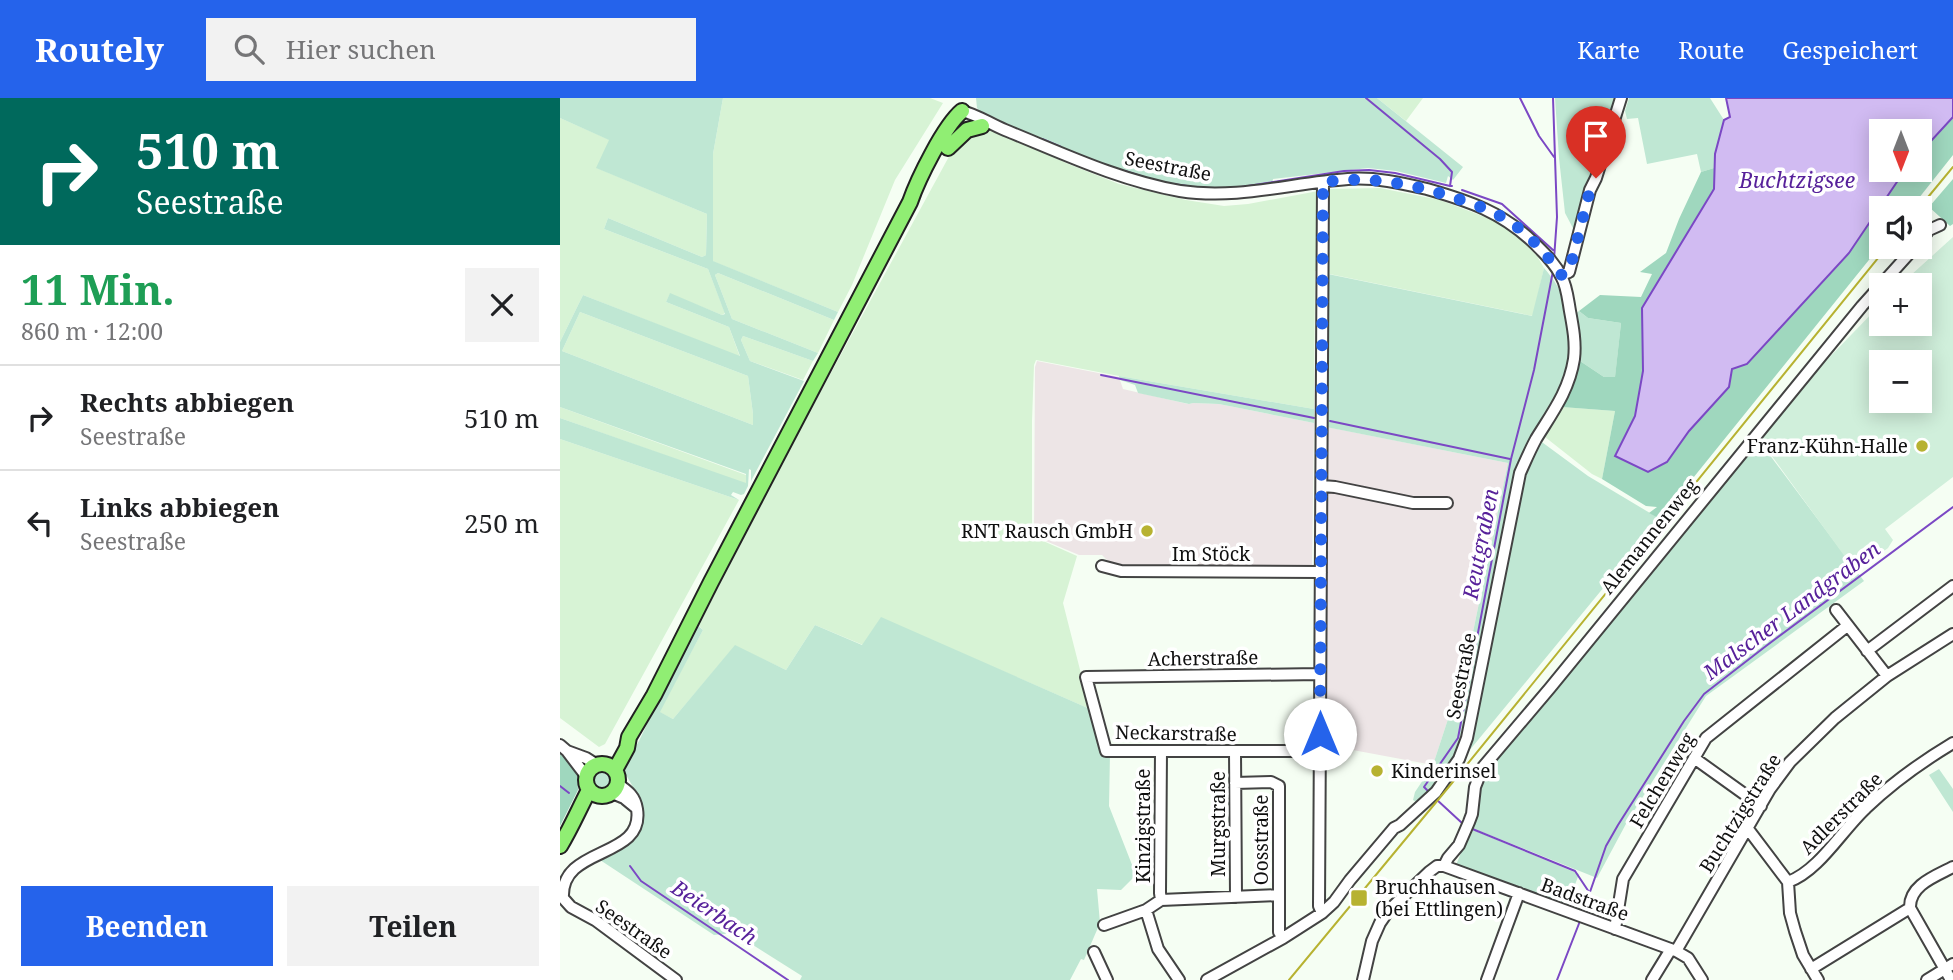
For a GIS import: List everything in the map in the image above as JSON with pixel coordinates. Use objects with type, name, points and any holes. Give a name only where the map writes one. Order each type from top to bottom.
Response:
[{"type":"main road","points":[[910,202],[919,194],[948,148],[961,122],[965,104]]},
{"type":"main road","points":[[560,846],[575,821],[577,811],[628,748],[629,737],[654,695],[915,189],[952,119],[965,104]]},
{"type":"main road","points":[[948,148],[967,130],[989,127]]},
{"type":"street","points":[[1557,269],[1569,272],[1590,190],[1621,98]]},
{"type":"street","name":"Seestraße","points":[[965,104],[969,121],[1097,168],[1181,191],[1251,193],[1349,179],[1384,180],[1442,193],[1502,217],[1523,232],[1557,269],[1565,285],[1574,329],[1575,355],[1572,373],[1555,411],[1539,435],[1520,473],[1467,737],[1459,759],[1433,795],[1394,828],[1322,913],[1283,938],[1206,980]]},
{"type":"street","points":[[1322,913],[1319,906],[1323,182]]},
{"type":"street","points":[[1932,229],[1940,225]]},
{"type":"street","name":"Alemannenweg","points":[[1444,866],[1460,845],[1472,814],[1475,787],[1483,767],[1862,306],[1904,259]]},
{"type":"street","points":[[1322,486],[1413,503],[1447,503]]},
{"type":"street","name":"Im Stöck","points":[[1102,566],[1121,571],[1321,572]]},
{"type":"street","points":[[1867,651],[1953,586]]},
{"type":"street","points":[[1836,610],[1886,676]]},
{"type":"street","name":"Felchenweg","points":[[1615,929],[1623,879],[1706,738],[1847,626]]},
{"type":"street","name":"Buchtzigstraße","points":[[1651,980],[1673,950],[1779,776],[1835,718],[1886,676],[1953,634]]},
{"type":"street","name":"Acherstraße","points":[[1087,677],[1320,674]]},
{"type":"street","name":"Neckarstraße","points":[[1087,677],[1106,751],[1320,751]]},
{"type":"street","name":"Adlerstraße","points":[[1788,882],[1811,867],[1879,796],[1953,743]]},
{"type":"street","points":[[564,748],[586,758],[603,780]]},
{"type":"street","name":"Kinzigstraße","points":[[1161,751],[1161,900]]},
{"type":"street","name":"Murgstraße","points":[[1235,751],[1236,897]]},
{"type":"street","points":[[1694,758],[1761,806]]},
{"type":"street","name":"Seestraße","points":[[603,780],[637,809],[637,822],[631,835],[615,846],[582,861],[568,874],[563,884],[564,901],[595,920],[676,980]]},
{"type":"street","name":"Oosstraße","points":[[1235,783],[1271,782],[1279,786],[1279,932],[1283,938]]},
{"type":"street","points":[[1748,829],[1788,882],[1793,923],[1801,949],[1818,980]]},
{"type":"street","points":[[1363,980],[1372,941],[1384,917],[1432,869],[1444,866]]},
{"type":"street","name":"Badstraße","points":[[1444,866],[1673,950],[1688,958],[1702,980]]},
{"type":"street","points":[[1951,980],[1949,966],[1910,908],[1910,899],[1914,890],[1953,867]]},
{"type":"street","points":[[1487,980],[1519,893]]},
{"type":"street","points":[[1104,925],[1146,910],[1161,900],[1279,895]]},
{"type":"street","points":[[1811,969],[1910,908]]},
{"type":"street","points":[[1146,910],[1158,949],[1179,980]]},
{"type":"street","points":[[1094,952],[1107,980]]},
{"type":"street","points":[[1927,980],[1949,966]]},
{"type":"shaded area","points":[[1037,361],[1119,377],[1123,389],[1188,404],[1219,404],[1314,423],[1312,567],[1114,567],[1102,555],[1079,555],[1034,536]]},
{"type":"shaded area","points":[[1327,427],[1508,463],[1467,661],[1433,765],[1326,745]]},
{"type":"green space","points":[[560,98],[723,98],[713,154],[713,261],[838,312],[834,320],[718,273],[715,275],[732,319],[818,353],[813,361],[743,336],[741,340],[750,361],[804,381],[751,481],[749,469],[748,486],[744,494],[733,492],[731,495],[739,500],[560,439],[560,418],[746,483],[746,474],[560,407],[560,342],[583,295],[740,356],[729,327],[666,302],[670,293],[725,314],[708,269],[604,229],[608,218],[702,257],[706,255],[707,214],[596,168],[609,140],[560,118]],"holes":[[[580,312],[748,376],[753,425],[562,351]]]},
{"type":"green space","points":[[723,98],[930,98],[943,103],[895,180],[852,285],[838,312],[712,261],[713,154]]},
{"type":"green space","points":[[976,98],[1377,98],[1463,167],[1453,180],[1448,176],[1446,183],[1396,171],[1368,168],[1273,179],[1271,188],[1248,191],[1174,187],[1094,164],[983,115],[977,108]]},
{"type":"green space","points":[[1377,98],[1423,98],[1406,121]]},
{"type":"green space","points":[[1555,98],[1618,98],[1575,232],[1565,213]]},
{"type":"green space","points":[[1629,98],[1710,98],[1724,120],[1714,168],[1701,172],[1697,154],[1647,164],[1638,118],[1627,119],[1625,111]]},
{"type":"green space","points":[[1953,117],[1953,155],[1932,182],[1932,140]]},
{"type":"green space","points":[[560,118],[610,140],[597,168],[707,214],[706,255],[702,257],[608,218],[604,229],[708,269],[725,313],[722,315],[670,294],[666,302],[729,327],[740,357],[583,295],[560,342]]},
{"type":"green space","points":[[983,130],[1022,140],[1066,163],[1119,184],[1224,206],[1329,189],[1380,188],[1440,200],[1498,222],[1537,256],[1544,268],[1533,316],[1315,271],[1314,409],[1036,360],[1032,421],[1032,536],[1077,556],[1063,603],[1090,709],[881,618],[863,645],[815,625],[786,670],[735,646],[673,719],[659,712],[703,630],[695,622],[952,151],[963,137]]},
{"type":"green space","points":[[1714,168],[1714,188],[1643,308],[1643,371],[1635,416],[1615,455],[1667,462],[1732,369],[1849,253],[1869,223],[1870,259],[1660,519],[1649,513],[1657,507],[1646,506],[1602,479],[1615,411],[1562,407],[1577,359],[1604,377],[1615,377],[1621,323],[1588,318],[1579,311],[1600,295],[1641,297],[1652,274],[1640,272],[1666,253],[1701,172]]},
{"type":"green space","points":[[1953,179],[1953,224],[1950,226],[1932,210],[1932,204]]},
{"type":"green space","points":[[1897,182],[1932,182],[1921,196],[1887,196]]},
{"type":"green space","points":[[1953,237],[1953,477],[1885,529],[1893,540],[1888,548],[1856,572],[1758,437],[1793,395],[1869,316],[1869,336],[1932,336],[1932,273],[1913,273],[1932,259]]},
{"type":"green space","points":[[1544,268],[1558,287],[1562,298],[1571,353],[1563,387],[1535,437],[1588,476],[1660,519],[1464,757],[1455,756],[1419,804],[1413,800],[1415,792],[1433,765],[1467,661],[1508,463],[1326,427],[1328,274],[1532,316]]},
{"type":"green space","points":[[718,273],[834,320],[818,353],[732,319],[715,275]]},
{"type":"green space","points":[[1579,311],[1588,318],[1621,323],[1615,378],[1604,377],[1577,359],[1574,315]]},
{"type":"green space","points":[[580,312],[748,376],[753,425],[562,351]]},
{"type":"green space","points":[[743,336],[813,361],[803,380],[750,361],[741,340]]},
{"type":"green space","points":[[1119,376],[1314,409],[1314,423],[1219,404],[1189,404],[1138,393],[1135,385],[1120,380]]},
{"type":"green space","points":[[560,407],[746,475],[746,484],[560,418]]},
{"type":"green space","points":[[1562,407],[1615,411],[1602,479],[1545,437],[1545,431]]},
{"type":"green space","points":[[1757,438],[1864,581],[1706,696],[1627,822],[1597,878],[1472,828],[1480,762]]},
{"type":"green space","points":[[560,439],[739,500],[605,744],[599,747],[560,718]]},
{"type":"green space","name":"Beierbach","points":[[881,617],[1090,709],[1101,754],[1110,754],[1109,806],[1136,875],[1121,890],[1097,889],[1100,923],[1084,960],[1081,959],[1070,980],[800,980],[802,976],[734,933],[714,935],[597,858],[630,841],[642,825],[643,815],[630,791],[633,787],[625,773],[626,762],[639,741],[695,623],[703,630],[660,712],[673,719],[735,645],[786,670],[815,625],[862,645]]},
{"type":"green space","points":[[560,754],[577,769],[578,790],[560,826]]},
{"type":"green space","points":[[602,768],[610,772],[614,780],[610,788],[602,792],[594,788],[590,780],[594,772]]},
{"type":"green space","points":[[1939,769],[1953,789],[1953,812],[1929,775]]},
{"type":"green space","points":[[1471,829],[1579,874],[1567,906],[1456,865]]},
{"type":"water","name":"Buchtzigsee","points":[[1726,98],[1953,98],[1953,117],[1932,140],[1932,119],[1869,119],[1869,182],[1897,182],[1887,196],[1869,196],[1869,223],[1849,253],[1747,364],[1732,369],[1729,387],[1689,431],[1667,462],[1648,472],[1615,456],[1635,416],[1643,371],[1642,308],[1714,189],[1715,154],[1724,120],[1730,117]]},
{"type":"waterway","points":[[1366,98],[1440,159],[1452,172],[1452,186]]},
{"type":"waterway","points":[[1520,98],[1539,136],[1554,157]]},
{"type":"waterway","name":"Reutgraben","points":[[1553,98],[1557,217],[1554,259]]},
{"type":"waterway","points":[[1042,139],[1061,147]]},
{"type":"waterway","points":[[1235,188],[1344,171],[1369,170],[1450,186]]},
{"type":"waterway","points":[[1125,171],[1153,180]]},
{"type":"waterway","points":[[1165,183],[1187,186]]},
{"type":"waterway","points":[[1193,187],[1208,188]]},
{"type":"waterway","points":[[1462,190],[1502,204],[1553,250]]},
{"type":"waterway","name":"Reutgraben","points":[[1429,792],[1424,787],[1458,738],[1511,459],[1534,370],[1553,271]]},
{"type":"waterway","points":[[1101,375],[1314,418]]},
{"type":"waterway","points":[[1330,421],[1510,459]]},
{"type":"waterway","name":"Malscher Landgraben","points":[[1583,912],[1606,846],[1684,721],[1704,694],[1953,507]]},
{"type":"waterway","name":"Beierbach","points":[[560,786],[569,793]]},
{"type":"waterway","name":"Reutgraben","points":[[1436,799],[1462,823]]},
{"type":"waterway","name":"Reutgraben","points":[[1470,828],[1575,871],[1589,892]]},
{"type":"waterway","name":"Beierbach","points":[[630,866],[641,881],[788,980]]},
{"type":"waterway","name":"Malscher Landgraben","points":[[1557,980],[1580,921]]},
{"type":"railway","points":[[1929,196],[1953,167]]},
{"type":"railway","points":[[1289,980],[1877,259]]},
{"type":"place","name":"Franz-Kühn-Halle","points":[[1922,446]]},
{"type":"place","name":"RNT Rausch GmbH","points":[[1147,531]]},
{"type":"place","name":"Kinderinsel","points":[[1377,771]]},
{"type":"place","name":"Bruchhausen (bei Ettlingen)","points":[[1359,898]]},
{"type":"route","points":[[1320,734],[1323,182],[1349,179],[1384,180],[1442,193],[1481,207],[1502,217],[1523,232],[1543,251],[1561,275],[1569,272],[1590,190],[1596,178]]}]
